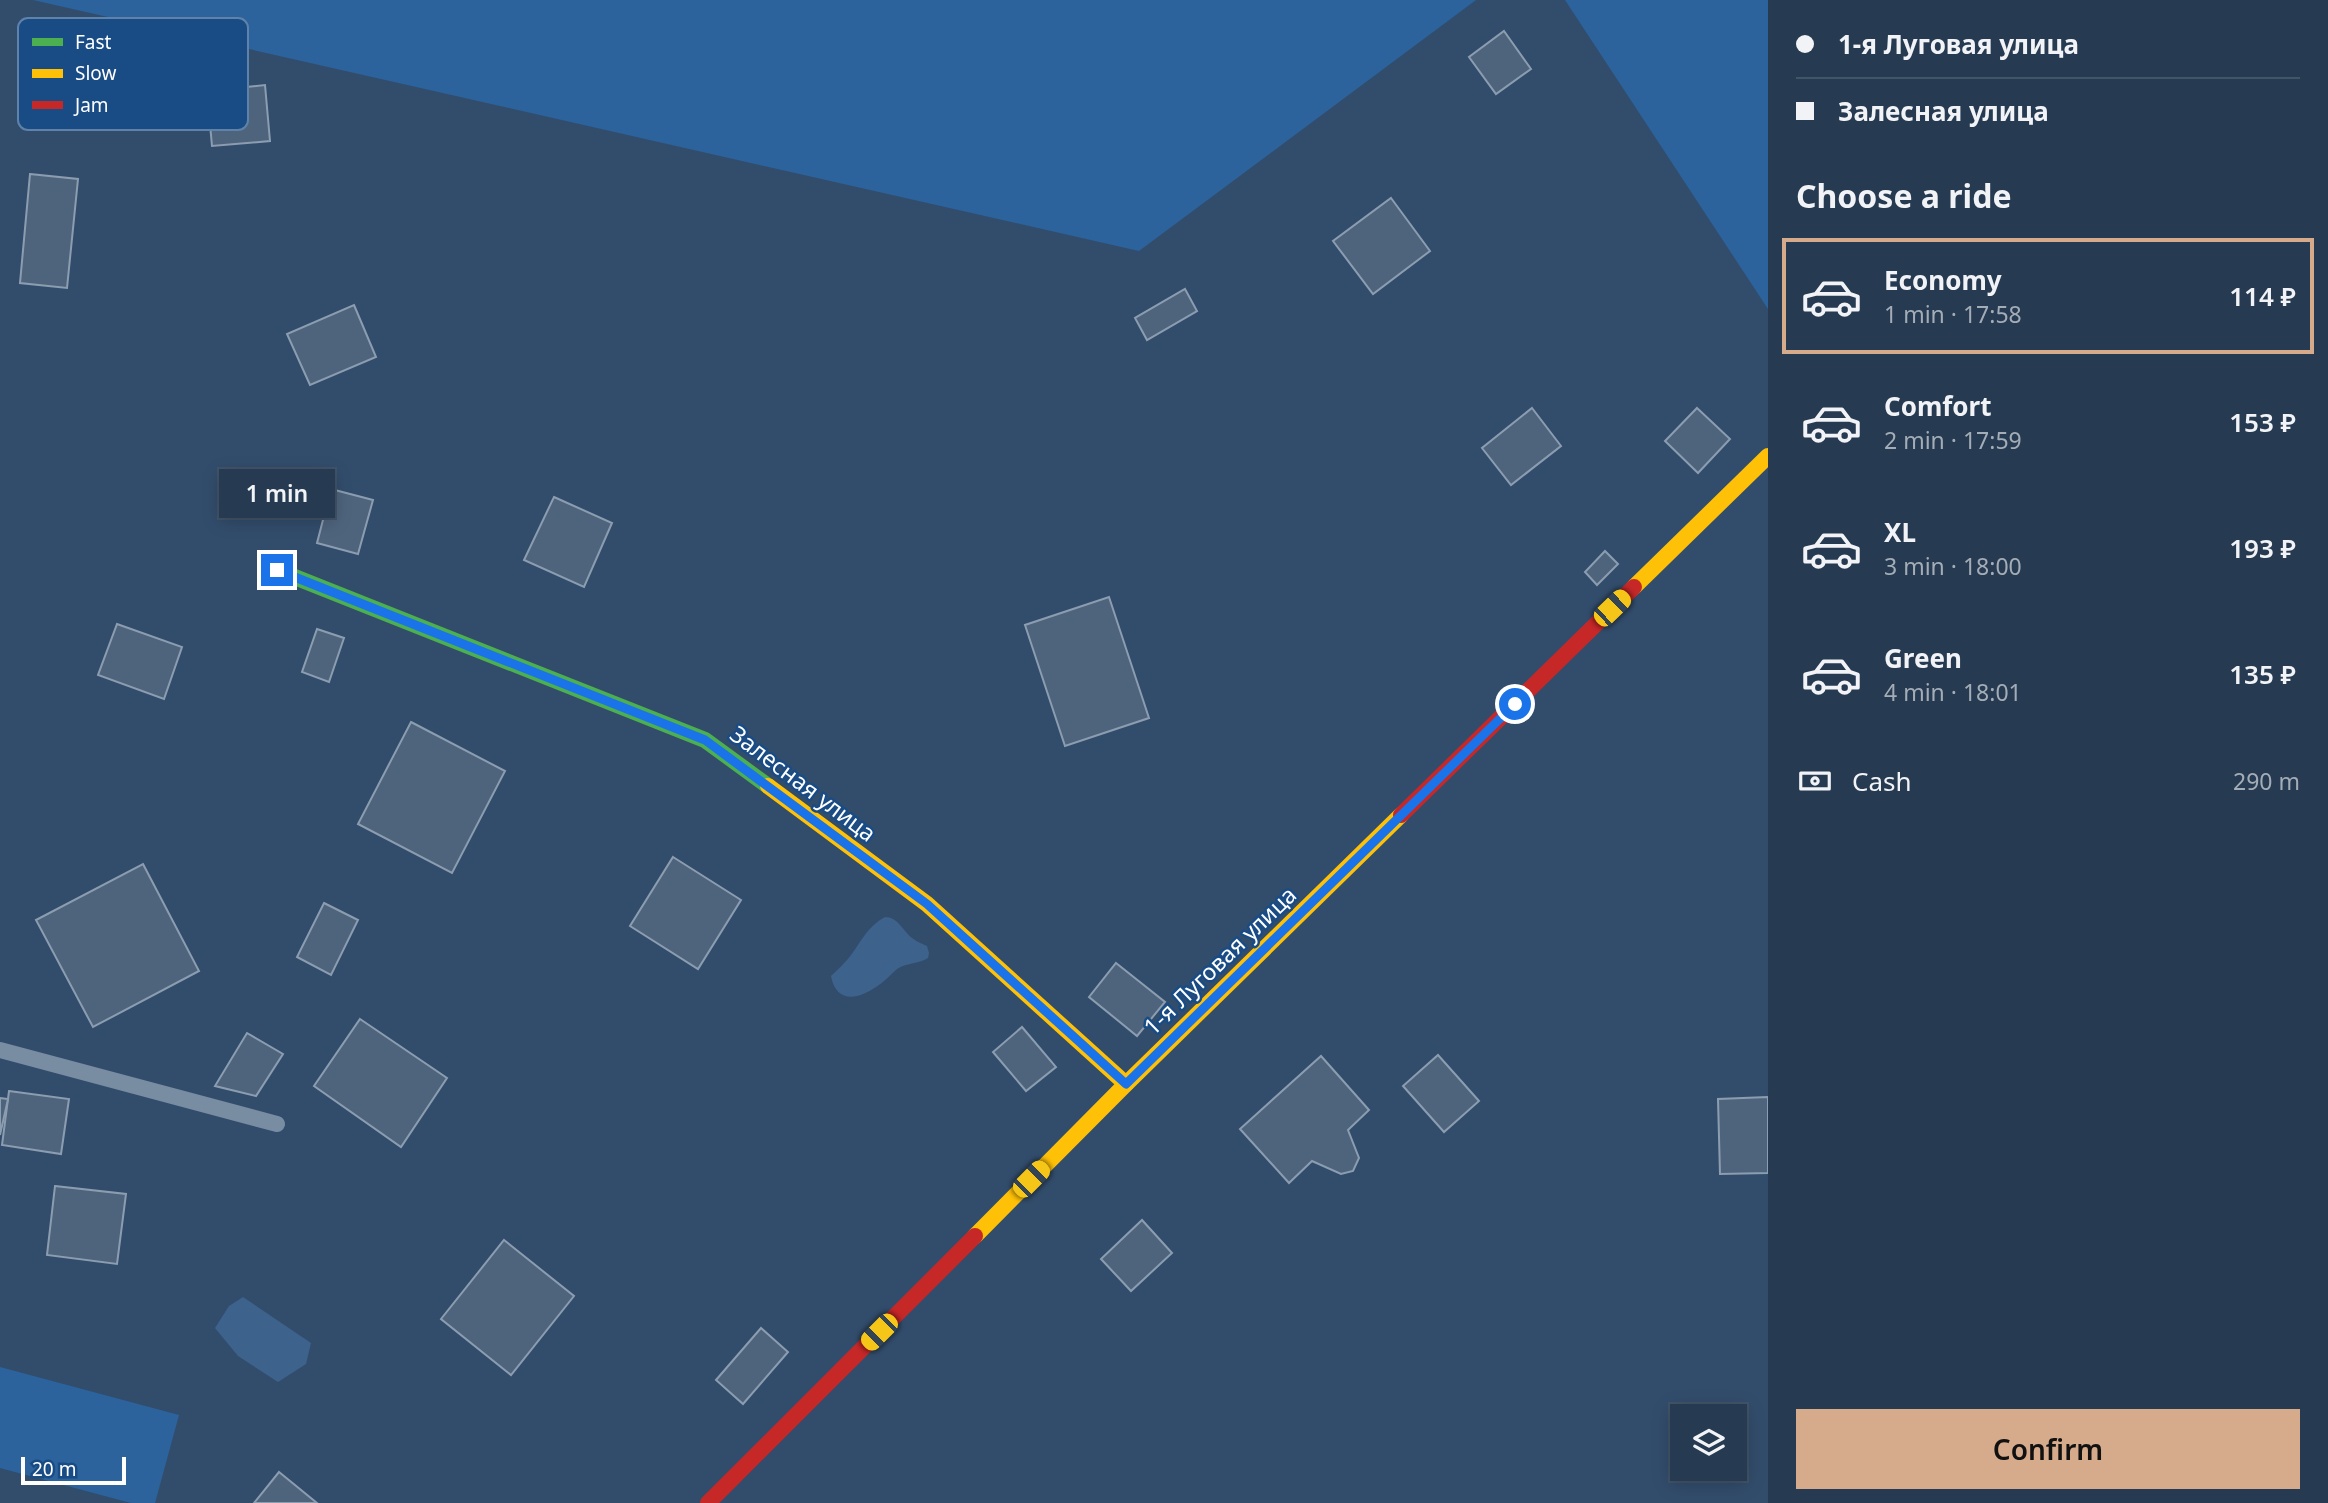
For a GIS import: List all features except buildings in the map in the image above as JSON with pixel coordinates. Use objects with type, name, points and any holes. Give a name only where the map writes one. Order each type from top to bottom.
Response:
[{"type":"street","name":"1-я Луговая улица","points":[[708,1503],[1126,1084],[1768,456]]},
{"type":"street","name":"Залесная улица","points":[[277,570],[705,740],[927,904],[1126,1084]]},
{"type":"lane","points":[[0,1050],[277,1125]]},
{"type":"shaded area","points":[[33,0],[1476,0],[1139,251],[248,49],[248,18],[112,18]]},
{"type":"shaded area","points":[[1565,0],[1768,0],[1768,309]]},
{"type":"shaded area","points":[[885,917],[893,919],[912,938],[927,946],[928,958],[897,969],[879,985],[862,995],[842,995],[837,991],[831,976],[849,958],[870,929]]},
{"type":"shaded area","points":[[243,1297],[311,1343],[306,1364],[278,1382],[238,1356],[215,1328],[229,1306]]},
{"type":"shaded area","points":[[0,1367],[179,1415],[155,1503],[131,1503],[0,1468]]},
{"type":"traffic: fast","points":[[277,570],[705,740],[768,786]]},
{"type":"traffic: slow","points":[[1634,587],[1768,456]]},
{"type":"traffic: slow","points":[[768,786],[927,904],[1126,1084]]},
{"type":"traffic: slow","points":[[975,1236],[1401,815]]},
{"type":"traffic: jam","points":[[1401,815],[1634,587]]},
{"type":"traffic: jam","points":[[708,1503],[975,1236]]},
{"type":"route","points":[[277,570],[705,740],[927,904],[1126,1084],[1515,704]]}]
